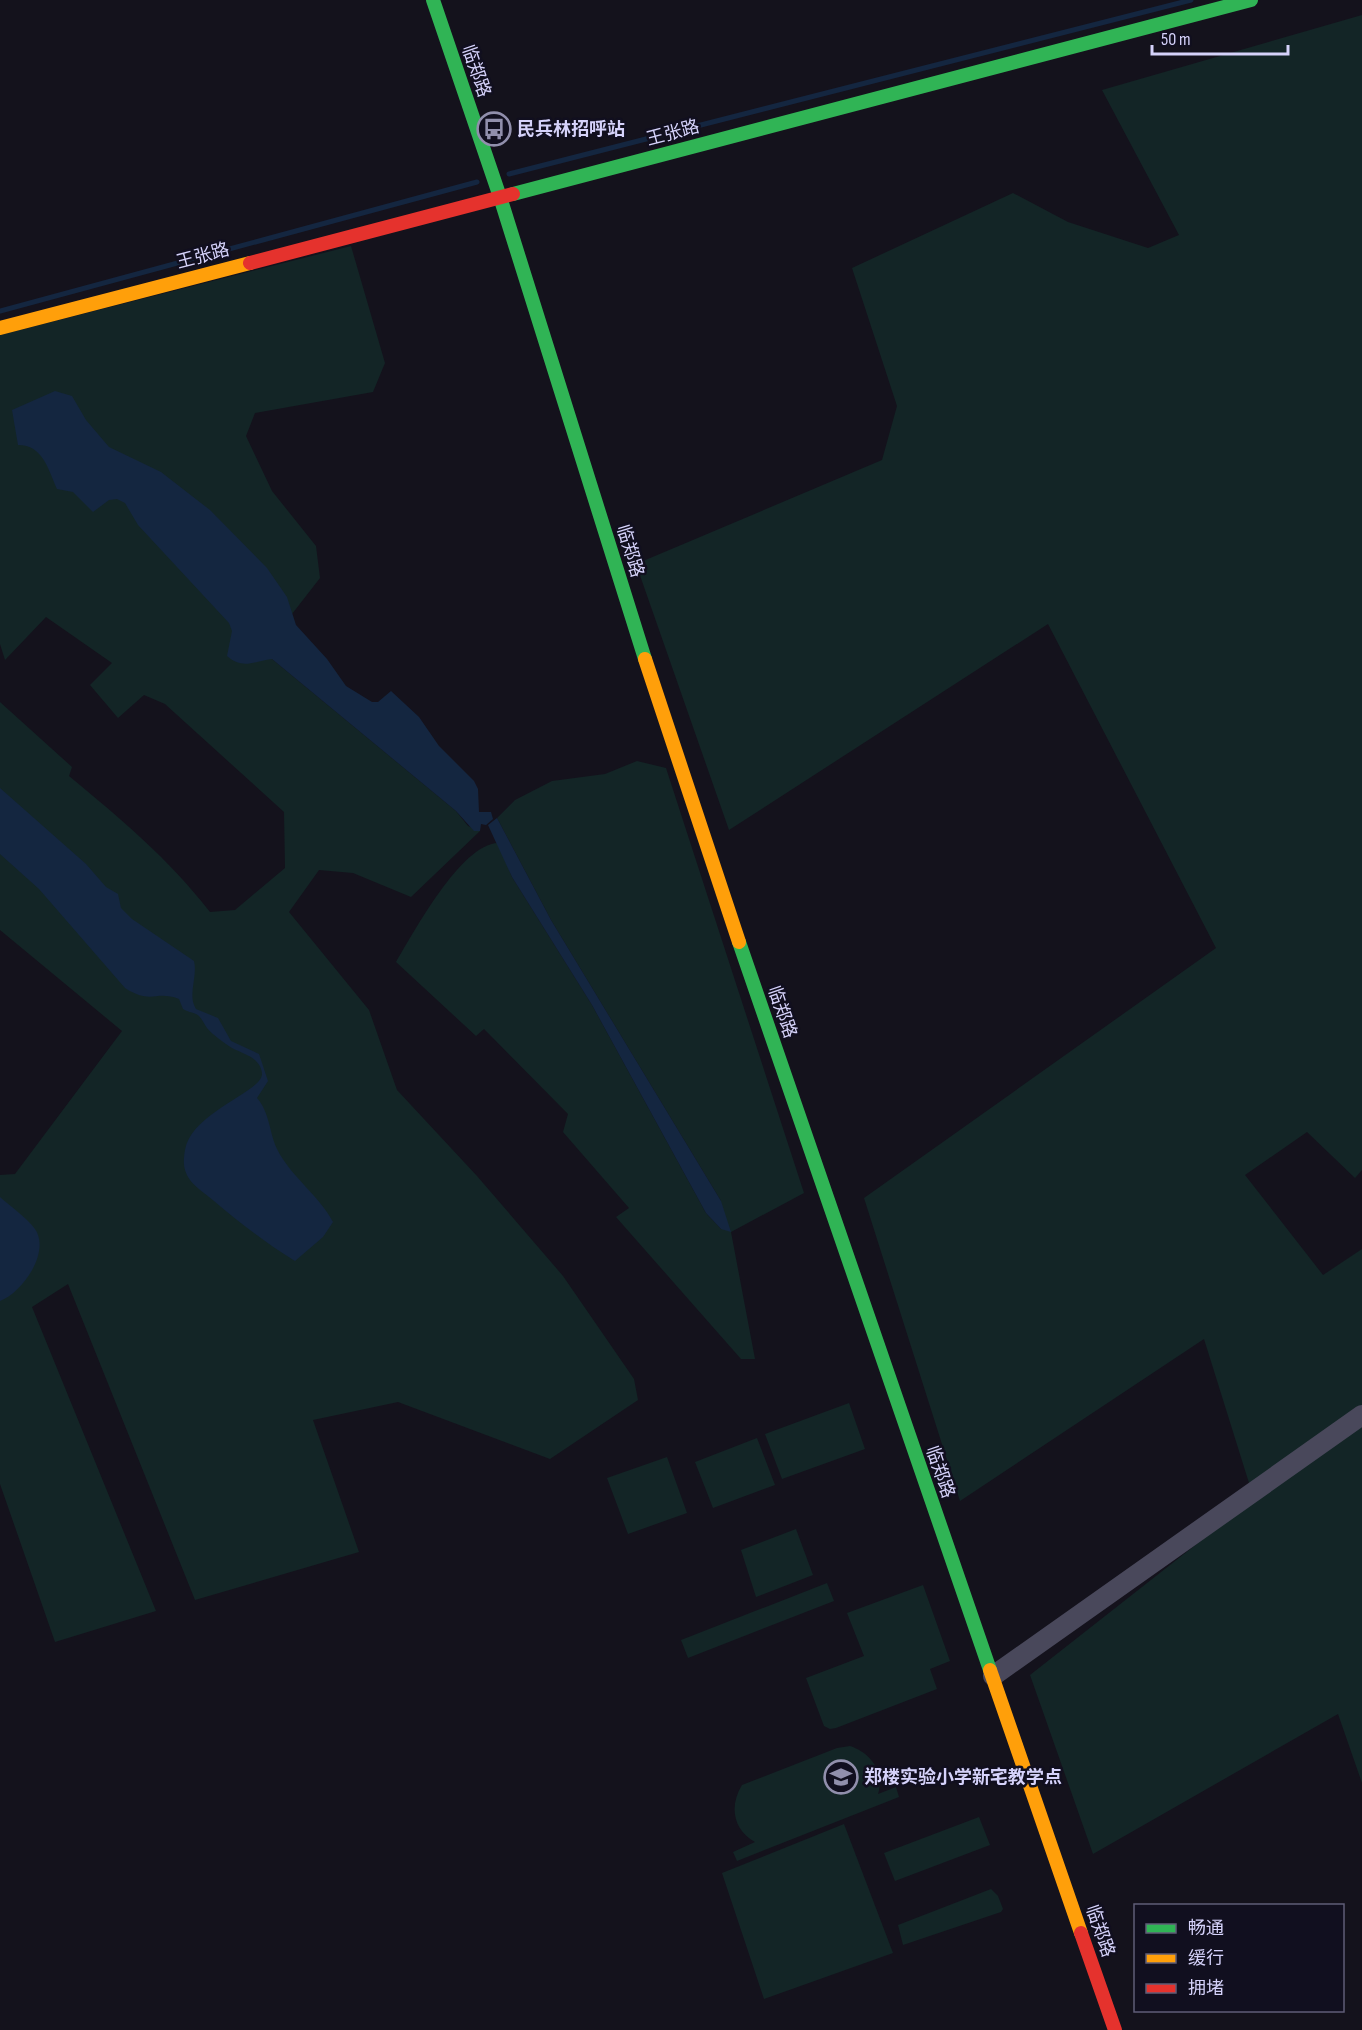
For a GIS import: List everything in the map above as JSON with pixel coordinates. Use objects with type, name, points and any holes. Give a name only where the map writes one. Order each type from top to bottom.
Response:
[{"type":"main road","name":"临郑路","points":[[433,0],[500,197],[674,752],[873,1336],[1116,2030]]},
{"type":"main road","name":"王张路","points":[[0,328],[1251,0]]},
{"type":"street","points":[[993,1676],[1362,1415]]},
{"type":"shaded area","points":[[1362,15],[1362,1170],[1355,1178],[1307,1132],[1245,1175],[1323,1275],[1362,1249],[1362,1783],[1338,1714],[1093,1854],[1030,1675],[1254,1499],[1204,1339],[960,1501],[864,1198],[1216,948],[1048,624],[729,830],[636,564],[882,460],[897,406],[852,268],[1013,193],[1068,222],[1148,248],[1179,235],[1102,90]]},
{"type":"shaded area","points":[[351,246],[385,363],[373,392],[255,413],[246,436],[272,491],[316,546],[320,578],[292,614],[272,659],[456,811],[468,826],[480,831],[411,897],[353,873],[319,870],[289,912],[369,1010],[397,1090],[477,1176],[563,1276],[634,1379],[638,1400],[550,1459],[398,1402],[313,1420],[359,1552],[195,1600],[68,1284],[32,1307],[156,1611],[55,1642],[0,1484],[0,1175],[15,1174],[122,1031],[0,930],[0,702],[72,767],[69,776],[161,857],[210,912],[235,910],[285,868],[284,812],[165,704],[144,695],[118,718],[90,685],[112,663],[46,617],[5,660],[0,644],[0,335]]},
{"type":"shaded area","points":[[637,761],[666,768],[804,1193],[731,1232],[755,1359],[741,1359],[616,1217],[629,1208],[563,1132],[568,1114],[484,1029],[476,1036],[396,962],[426,911],[454,873],[484,847],[498,843],[512,877],[592,1005],[706,1213],[721,1229],[721,1201],[551,920],[497,818],[515,800],[552,781],[605,774]]},
{"type":"shaded area","points":[[849,1403],[865,1449],[782,1479],[765,1434]]},
{"type":"shaded area","points":[[757,1438],[775,1485],[713,1508],[695,1462]]},
{"type":"shaded area","points":[[667,1457],[687,1513],[628,1534],[607,1478]]},
{"type":"shaded area","points":[[796,1529],[813,1575],[756,1597],[741,1550]]},
{"type":"shaded area","points":[[827,1583],[834,1601],[688,1658],[681,1640]]},
{"type":"shaded area","points":[[923,1585],[950,1661],[930,1669],[937,1689],[836,1728],[830,1729],[824,1726],[806,1678],[864,1656],[847,1613]]},
{"type":"shaded area","points":[[850,1746],[864,1753],[874,1764],[880,1778],[878,1794],[896,1787],[899,1797],[737,1861],[733,1852],[755,1842],[742,1831],[735,1817],[735,1801],[742,1785],[837,1748]]},
{"type":"shaded area","points":[[979,1817],[990,1845],[895,1881],[884,1853]]},
{"type":"shaded area","points":[[844,1824],[893,1953],[764,1999],[722,1873]]},
{"type":"shaded area","points":[[991,1889],[998,1896],[1003,1909],[1001,1912],[903,1945],[898,1925]]},
{"type":"water","points":[[55,391],[72,396],[86,420],[109,447],[161,472],[210,510],[267,568],[287,597],[296,625],[327,659],[346,686],[372,702],[378,702],[391,691],[419,717],[439,746],[474,781],[478,789],[479,812],[491,812],[493,819],[486,825],[481,824],[480,831],[474,831],[456,811],[272,659],[244,664],[227,656],[232,631],[229,623],[138,525],[125,503],[117,499],[109,500],[93,512],[73,492],[57,489],[39,454],[26,446],[18,445],[12,410]]},
{"type":"water","points":[[0,788],[86,864],[106,887],[118,894],[121,908],[132,919],[194,961],[192,998],[196,1009],[218,1018],[231,1041],[259,1054],[268,1081],[257,1098],[267,1116],[274,1143],[283,1159],[333,1222],[323,1237],[295,1261],[198,1189],[192,1183],[184,1166],[185,1150],[190,1136],[200,1124],[260,1080],[262,1073],[258,1063],[215,1036],[198,1015],[183,1009],[179,999],[165,996],[141,996],[125,988],[39,889],[0,854]]},
{"type":"water","points":[[497,818],[551,920],[721,1201],[731,1232],[721,1229],[706,1213],[592,1005],[512,877],[488,825]]},
{"type":"water","points":[[0,1197],[35,1229],[39,1238],[39,1249],[37,1260],[25,1281],[17,1290],[0,1301]]},
{"type":"waterway","points":[[509,174],[1191,0]]},
{"type":"waterway","points":[[0,311],[477,182]]},
{"type":"traffic: fast","points":[[433,0],[500,197],[645,659]]},
{"type":"traffic: fast","points":[[513,194],[1251,0]]},
{"type":"traffic: fast","points":[[739,942],[990,1670]]},
{"type":"traffic: slow","points":[[0,328],[250,263]]},
{"type":"traffic: slow","points":[[645,659],[739,942]]},
{"type":"traffic: slow","points":[[990,1670],[1081,1933]]},
{"type":"traffic: jam","points":[[250,263],[513,194]]},
{"type":"traffic: jam","points":[[1081,1933],[1115,2030]]},
{"type":"place","name":"民兵林招呼站","points":[[494,129]]},
{"type":"place","name":"郑楼实验小学新宅教学点","points":[[841,1777]]}]
